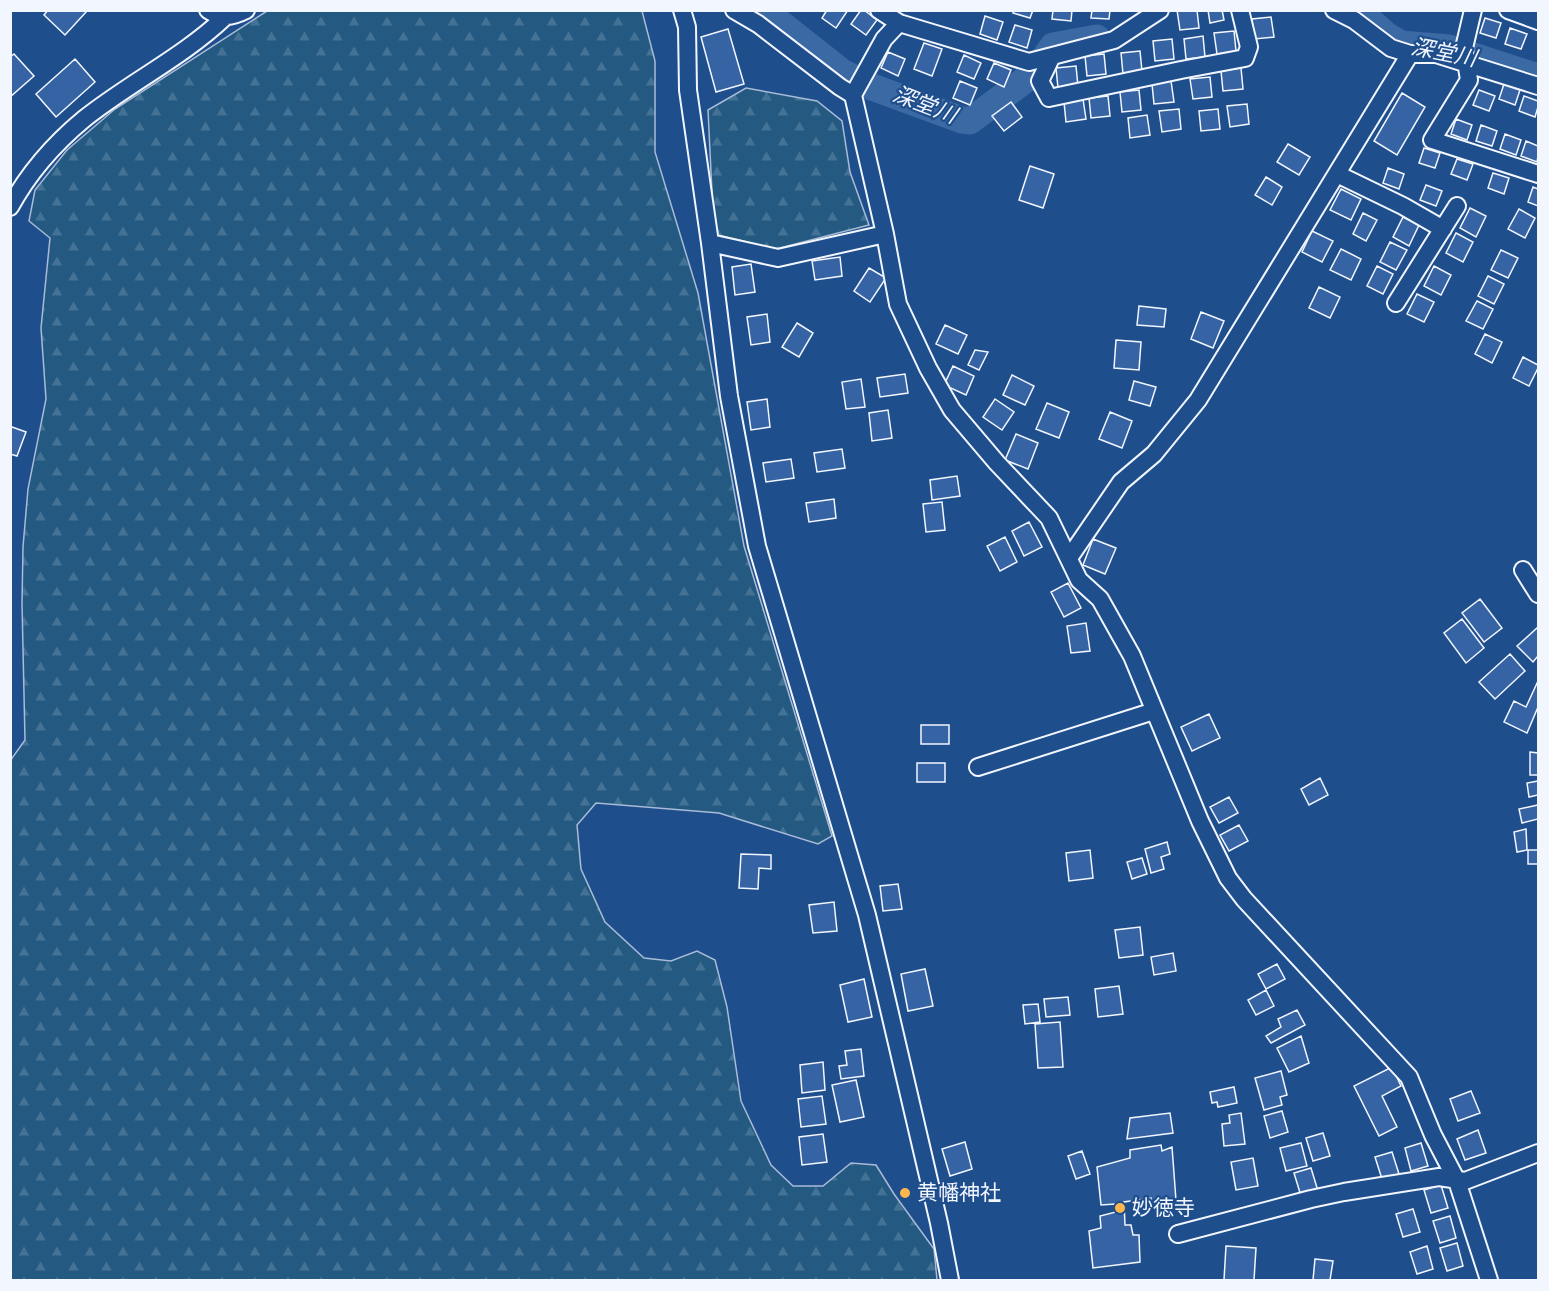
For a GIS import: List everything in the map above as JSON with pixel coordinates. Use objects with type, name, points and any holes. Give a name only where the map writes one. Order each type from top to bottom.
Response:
[{"type":"street","points":[[208,10],[225,17],[234,16],[246,10]]},
{"type":"street","points":[[682,10],[687,27],[688,90],[729,396],[757,546],[867,915],[939,1222],[950,1281]]},
{"type":"street","points":[[734,10],[758,24],[853,95]]},
{"type":"street","points":[[879,10],[899,23],[1029,62],[1114,40],[1160,10]]},
{"type":"street","points":[[1052,56],[1040,81],[1049,98],[1245,58],[1249,46],[1240,10]]},
{"type":"street","points":[[1334,10],[1354,20],[1390,48],[1410,54],[1436,54],[1539,86]]},
{"type":"street","points":[[1473,10],[1464,48],[1469,80],[1432,140],[1539,174]]},
{"type":"street","points":[[1508,10],[1539,21]]},
{"type":"street","points":[[10,207],[34,171],[59,142],[84,119],[207,34],[225,17]]},
{"type":"street","points":[[899,23],[884,39],[853,95],[885,234],[898,304],[928,368],[952,410],[997,464],[1049,518],[1079,580],[1100,599],[1106,609],[1132,656],[1200,821],[1228,878],[1251,907],[1409,1077],[1433,1135],[1457,1181],[1489,1281]]},
{"type":"street","points":[[1069,558],[1121,482],[1154,454],[1198,400],[1410,54]]},
{"type":"street","points":[[1337,174],[1403,206],[1443,229]]},
{"type":"street","points":[[1396,303],[1457,206]]},
{"type":"street","points":[[710,243],[778,258],[885,234]]},
{"type":"street","points":[[1523,570],[1539,594]]},
{"type":"street","points":[[978,767],[1154,711]]},
{"type":"street","points":[[1178,1234],[1344,1192],[1439,1176],[1465,1181],[1539,1153]]},
{"type":"green space","points":[[267,11],[642,11],[655,61],[655,152],[698,293],[744,546],[832,836],[818,844],[719,813],[596,803],[577,825],[581,869],[605,922],[644,958],[671,961],[697,951],[715,960],[727,1007],[741,1101],[771,1165],[793,1186],[823,1186],[851,1163],[876,1165],[934,1249],[937,1280],[11,1280],[10,761],[25,740],[23,547],[28,489],[46,399],[41,328],[50,238],[29,221],[35,190],[67,150],[115,109]]},
{"type":"green space","points":[[746,88],[817,101],[842,121],[850,172],[869,225],[776,249],[714,234],[708,110]]},
{"type":"building","points":[[48,10],[87,11],[65,35],[44,15]]},
{"type":"building","points":[[827,10],[848,10],[836,28],[822,18]]},
{"type":"building","points":[[861,10],[877,20],[866,35],[851,24]]},
{"type":"building","points":[[1014,10],[1033,10],[1030,18],[1013,13]]},
{"type":"building","points":[[1053,10],[1072,10],[1071,21],[1052,19]]},
{"type":"building","points":[[1092,10],[1110,10],[1109,19],[1091,18]]},
{"type":"building","points":[[1177,10],[1197,10],[1199,28],[1180,30]]},
{"type":"building","points":[[1208,10],[1222,10],[1224,20],[1210,23]]},
{"type":"building","points":[[985,16],[1003,22],[997,40],[980,34]]},
{"type":"building","points":[[1271,17],[1274,37],[1254,39],[1252,19]]},
{"type":"building","points":[[1485,18],[1501,23],[1496,38],[1480,33]]},
{"type":"building","points":[[1015,25],[1032,30],[1027,48],[1009,42]]},
{"type":"building","points":[[1510,28],[1527,34],[1521,49],[1505,44]]},
{"type":"building","points":[[728,29],[744,84],[716,92],[701,37]]},
{"type":"building","points":[[1234,31],[1236,51],[1217,54],[1214,33]]},
{"type":"building","points":[[1203,36],[1205,57],[1186,59],[1184,39]]},
{"type":"building","points":[[1172,39],[1174,59],[1155,61],[1153,41]]},
{"type":"building","points":[[924,43],[942,49],[932,76],[914,69]]},
{"type":"building","points":[[1140,51],[1142,71],[1123,74],[1121,53]]},
{"type":"building","points":[[888,52],[905,59],[898,76],[881,68]]},
{"type":"building","points":[[14,54],[34,76],[10,97],[10,57]]},
{"type":"building","points":[[1104,54],[1106,74],[1087,76],[1085,56]]},
{"type":"building","points":[[964,55],[981,63],[974,79],[957,72]]},
{"type":"building","points":[[75,59],[95,82],[56,117],[36,94]]},
{"type":"building","points":[[994,63],[1011,70],[1004,87],[987,79]]},
{"type":"building","points":[[1076,66],[1078,86],[1058,88],[1056,68]]},
{"type":"building","points":[[1241,68],[1243,89],[1223,91],[1221,71]]},
{"type":"building","points":[[1210,77],[1212,97],[1193,99],[1190,79]]},
{"type":"building","points":[[960,81],[977,88],[970,105],[953,98]]},
{"type":"building","points":[[1171,81],[1174,102],[1154,104],[1152,84]]},
{"type":"building","points":[[1504,84],[1520,90],[1515,105],[1499,99]]},
{"type":"building","points":[[1139,90],[1141,110],[1122,112],[1120,92]]},
{"type":"building","points":[[1479,90],[1495,96],[1489,111],[1473,105]]},
{"type":"building","points":[[1402,93],[1425,107],[1397,155],[1374,141]]},
{"type":"building","points":[[1108,96],[1110,116],[1091,118],[1089,98]]},
{"type":"building","points":[[1524,96],[1538,101],[1535,117],[1519,111]]},
{"type":"building","points":[[1083,99],[1086,119],[1066,122],[1064,102]]},
{"type":"building","points":[[1011,102],[1022,117],[1004,131],[992,116]]},
{"type":"building","points":[[1247,104],[1249,124],[1230,127],[1227,106]]},
{"type":"building","points":[[1179,109],[1181,129],[1162,132],[1159,111]]},
{"type":"building","points":[[1218,109],[1220,129],[1201,131],[1199,111]]},
{"type":"building","points":[[1147,115],[1150,135],[1130,138],[1128,118]]},
{"type":"building","points":[[1456,119],[1472,125],[1467,140],[1451,134]]},
{"type":"building","points":[[1481,125],[1497,131],[1492,146],[1476,141]]},
{"type":"building","points":[[1505,134],[1521,140],[1516,155],[1500,149]]},
{"type":"building","points":[[1526,141],[1538,146],[1537,162],[1521,156]]},
{"type":"building","points":[[1288,144],[1310,157],[1299,175],[1277,162]]},
{"type":"building","points":[[1424,148],[1440,153],[1435,168],[1419,163]]},
{"type":"building","points":[[1457,159],[1473,164],[1467,180],[1451,174]]},
{"type":"building","points":[[1030,166],[1054,174],[1043,208],[1019,200]]},
{"type":"building","points":[[1388,168],[1404,174],[1399,189],[1383,183]]},
{"type":"building","points":[[1493,173],[1509,178],[1504,194],[1488,188]]},
{"type":"building","points":[[1266,177],[1282,187],[1272,205],[1255,195]]},
{"type":"building","points":[[1426,185],[1442,191],[1436,206],[1420,200]]},
{"type":"building","points":[[1533,187],[1538,189],[1538,206],[1528,202]]},
{"type":"building","points":[[1341,189],[1361,199],[1351,220],[1330,210]]},
{"type":"building","points":[[1470,208],[1486,216],[1476,237],[1460,228]]},
{"type":"building","points":[[1519,209],[1535,218],[1525,238],[1508,229]]},
{"type":"building","points":[[1363,213],[1377,220],[1366,241],[1353,234]]},
{"type":"building","points":[[1403,217],[1419,225],[1409,246],[1393,237]]},
{"type":"building","points":[[1312,231],[1333,241],[1322,262],[1302,252]]},
{"type":"building","points":[[1456,233],[1473,242],[1463,262],[1446,253]]},
{"type":"building","points":[[1390,242],[1407,250],[1396,270],[1380,262]]},
{"type":"building","points":[[1341,249],[1361,259],[1351,280],[1330,270]]},
{"type":"building","points":[[1501,250],[1518,258],[1508,278],[1491,270]]},
{"type":"building","points":[[840,257],[842,276],[815,280],[812,261]]},
{"type":"building","points":[[751,264],[755,292],[735,295],[732,267]]},
{"type":"building","points":[[1377,266],[1393,274],[1383,294],[1367,286]]},
{"type":"building","points":[[1434,266],[1451,275],[1441,295],[1424,286]]},
{"type":"building","points":[[869,268],[886,278],[870,302],[854,291]]},
{"type":"building","points":[[1488,276],[1504,284],[1494,304],[1478,296]]},
{"type":"building","points":[[1319,287],[1340,297],[1330,318],[1309,308]]},
{"type":"building","points":[[1417,294],[1434,302],[1424,322],[1407,314]]},
{"type":"building","points":[[1477,301],[1493,309],[1483,329],[1466,321]]},
{"type":"building","points":[[1139,306],[1166,309],[1164,327],[1137,325]]},
{"type":"building","points":[[1201,312],[1224,321],[1213,348],[1191,339]]},
{"type":"building","points":[[767,314],[770,342],[751,345],[747,317]]},
{"type":"building","points":[[797,323],[813,333],[799,357],[782,347]]},
{"type":"building","points":[[945,325],[967,335],[958,354],[936,344]]},
{"type":"building","points":[[1485,334],[1502,342],[1492,363],[1475,354]]},
{"type":"building","points":[[1116,340],[1141,342],[1139,370],[1114,368]]},
{"type":"building","points":[[975,350],[988,352],[979,370],[968,365]]},
{"type":"building","points":[[1523,357],[1538,365],[1529,386],[1513,378]]},
{"type":"building","points":[[953,366],[974,376],[966,395],[944,385]]},
{"type":"building","points":[[905,374],[908,393],[880,397],[877,378]]},
{"type":"building","points":[[1012,375],[1034,386],[1025,405],[1003,395]]},
{"type":"building","points":[[861,379],[865,407],[846,409],[842,382]]},
{"type":"building","points":[[1134,381],[1156,387],[1150,406],[1129,400]]},
{"type":"building","points":[[767,399],[770,427],[751,430],[747,402]]},
{"type":"building","points":[[995,399],[1014,412],[1002,430],[983,417]]},
{"type":"building","points":[[1047,403],[1069,412],[1059,438],[1036,429]]},
{"type":"building","points":[[888,410],[892,438],[872,441],[869,413]]},
{"type":"building","points":[[1110,412],[1132,421],[1122,448],[1099,439]]},
{"type":"building","points":[[12,427],[26,432],[17,456],[10,454]]},
{"type":"building","points":[[1016,434],[1038,443],[1028,469],[1005,460]]},
{"type":"building","points":[[842,449],[845,468],[817,472],[814,453]]},
{"type":"building","points":[[791,459],[794,478],[766,482],[763,463]]},
{"type":"building","points":[[957,476],[960,496],[932,500],[930,480]]},
{"type":"building","points":[[834,499],[836,518],[809,522],[806,503]]},
{"type":"building","points":[[942,502],[945,530],[926,532],[923,504]]},
{"type":"building","points":[[1029,522],[1042,547],[1024,556],[1012,531]]},
{"type":"building","points":[[1005,537],[1017,562],[1000,571],[987,546]]},
{"type":"building","points":[[1093,539],[1116,548],[1105,574],[1083,565]]},
{"type":"building","points":[[1068,583],[1081,608],[1064,617],[1051,592]]},
{"type":"building","points":[[1480,599],[1502,628],[1484,642],[1462,613]]},
{"type":"building","points":[[1462,619],[1484,648],[1466,663],[1444,633]]},
{"type":"building","points":[[1086,623],[1090,651],[1071,653],[1067,626]]},
{"type":"building","points":[[1537,628],[1538,656],[1533,662],[1517,646]]},
{"type":"building","points":[[1510,654],[1525,671],[1495,699],[1479,682]]},
{"type":"building","points":[[1538,681],[1538,707],[1527,733],[1504,722],[1514,701],[1526,707]]},
{"type":"building","points":[[1209,714],[1220,738],[1192,751],[1181,727]]},
{"type":"building","points":[[921,725],[949,725],[949,744],[921,744]]},
{"type":"building","points":[[1530,752],[1538,753],[1538,775],[1530,775]]},
{"type":"building","points":[[917,763],[945,763],[945,782],[917,782]]},
{"type":"building","points":[[1320,778],[1328,795],[1309,805],[1301,789]]},
{"type":"building","points":[[1538,781],[1538,795],[1529,797],[1527,783]]},
{"type":"building","points":[[1229,797],[1238,813],[1219,823],[1210,807]]},
{"type":"building","points":[[1538,805],[1538,819],[1522,823],[1519,809]]},
{"type":"building","points":[[1239,825],[1248,841],[1229,851],[1220,835]]},
{"type":"building","points":[[1526,829],[1527,850],[1517,852],[1514,832]]},
{"type":"building","points":[[1167,842],[1170,854],[1161,857],[1164,869],[1151,873],[1145,849]]},
{"type":"building","points":[[1090,850],[1093,878],[1069,881],[1066,853]]},
{"type":"building","points":[[1528,850],[1538,850],[1538,864],[1528,864]]},
{"type":"building","points":[[741,854],[771,855],[771,869],[759,868],[758,889],[739,888]]},
{"type":"building","points":[[1142,858],[1147,874],[1132,879],[1127,862]]},
{"type":"building","points":[[898,884],[902,909],[883,911],[880,886]]},
{"type":"building","points":[[834,902],[837,931],[813,933],[809,905]]},
{"type":"building","points":[[1140,927],[1143,955],[1119,958],[1115,930]]},
{"type":"building","points":[[1173,953],[1176,971],[1154,975],[1151,957]]},
{"type":"building","points":[[1277,964],[1285,979],[1266,989],[1258,974]]},
{"type":"building","points":[[925,969],[933,1006],[908,1011],[901,974]]},
{"type":"building","points":[[864,979],[872,1017],[848,1022],[840,985]]},
{"type":"building","points":[[1119,986],[1123,1014],[1098,1017],[1095,989]]},
{"type":"building","points":[[1266,990],[1274,1006],[1256,1015],[1248,1000]]},
{"type":"building","points":[[1068,997],[1070,1015],[1046,1017],[1044,999]]},
{"type":"building","points":[[1038,1004],[1040,1022],[1025,1024],[1023,1005]]},
{"type":"building","points":[[1297,1010],[1305,1025],[1271,1043],[1266,1036],[1281,1027],[1278,1019]]},
{"type":"building","points":[[1060,1022],[1063,1067],[1038,1068],[1035,1024]]},
{"type":"building","points":[[1301,1036],[1309,1063],[1289,1072],[1277,1048]]},
{"type":"building","points":[[861,1049],[864,1076],[841,1079],[839,1066],[847,1065],[845,1051]]},
{"type":"building","points":[[823,1062],[825,1090],[802,1093],[800,1065]]},
{"type":"building","points":[[1392,1067],[1401,1086],[1382,1096],[1397,1127],[1379,1136],[1354,1086]]},
{"type":"building","points":[[1281,1071],[1287,1095],[1280,1097],[1282,1105],[1264,1110],[1255,1078]]},
{"type":"building","points":[[856,1080],[864,1117],[840,1122],[832,1085]]},
{"type":"building","points":[[1234,1087],[1237,1103],[1218,1107],[1217,1102],[1212,1103],[1210,1092]]},
{"type":"building","points":[[1471,1091],[1480,1113],[1458,1121],[1450,1099]]},
{"type":"building","points":[[822,1096],[826,1124],[801,1127],[798,1099]]},
{"type":"building","points":[[1282,1111],[1288,1132],[1270,1138],[1264,1116]]},
{"type":"building","points":[[1170,1113],[1173,1133],[1127,1139],[1130,1118]]},
{"type":"building","points":[[1241,1113],[1245,1144],[1224,1146],[1222,1124],[1230,1123],[1229,1115]]},
{"type":"building","points":[[1478,1130],[1486,1153],[1465,1160],[1457,1139]]},
{"type":"building","points":[[1323,1133],[1330,1156],[1313,1161],[1306,1138]]},
{"type":"building","points":[[823,1134],[827,1162],[802,1165],[799,1137]]},
{"type":"building","points":[[965,1142],[972,1169],[950,1176],[942,1149]]},
{"type":"building","points":[[1301,1143],[1307,1166],[1286,1171],[1280,1148]]},
{"type":"building","points":[[1421,1143],[1428,1166],[1411,1171],[1405,1148]]},
{"type":"building","name":"妙徳寺","points":[[1161,1145],[1162,1151],[1172,1147],[1176,1200],[1151,1204],[1151,1198],[1124,1202],[1125,1225],[1131,1225],[1133,1235],[1139,1235],[1140,1262],[1093,1268],[1089,1231],[1101,1228],[1100,1216],[1116,1212],[1115,1204],[1101,1205],[1097,1167],[1130,1158],[1130,1150]]},
{"type":"building","points":[[1082,1151],[1090,1174],[1076,1179],[1068,1156]]},
{"type":"building","points":[[1392,1152],[1399,1174],[1382,1179],[1375,1157]]},
{"type":"building","points":[[1253,1158],[1258,1186],[1236,1190],[1231,1162]]},
{"type":"building","points":[[1311,1168],[1318,1191],[1301,1196],[1294,1173]]},
{"type":"building","points":[[1441,1185],[1448,1208],[1431,1213],[1424,1190]]},
{"type":"building","points":[[1413,1209],[1420,1232],[1403,1237],[1396,1214]]},
{"type":"building","points":[[1450,1216],[1456,1238],[1440,1243],[1433,1221]]},
{"type":"building","points":[[1457,1243],[1463,1266],[1447,1271],[1440,1248]]},
{"type":"building","points":[[1226,1246],[1256,1248],[1254,1280],[1224,1280]]},
{"type":"building","points":[[1427,1246],[1433,1269],[1417,1274],[1410,1252]]},
{"type":"building","points":[[1315,1259],[1333,1261],[1330,1280],[1313,1280]]},
{"type":"waterway","name":"深堂川","points":[[760,10],[842,72],[872,87],[970,121],[1033,74],[1053,46],[1097,38]]},
{"type":"waterway","name":"深堂川","points":[[1358,10],[1386,35],[1401,44],[1449,48],[1538,77]]},
{"type":"place","name":"黄幡神社","points":[[905,1193]]},
{"type":"place","name":"妙徳寺","points":[[1120,1208]]}]
